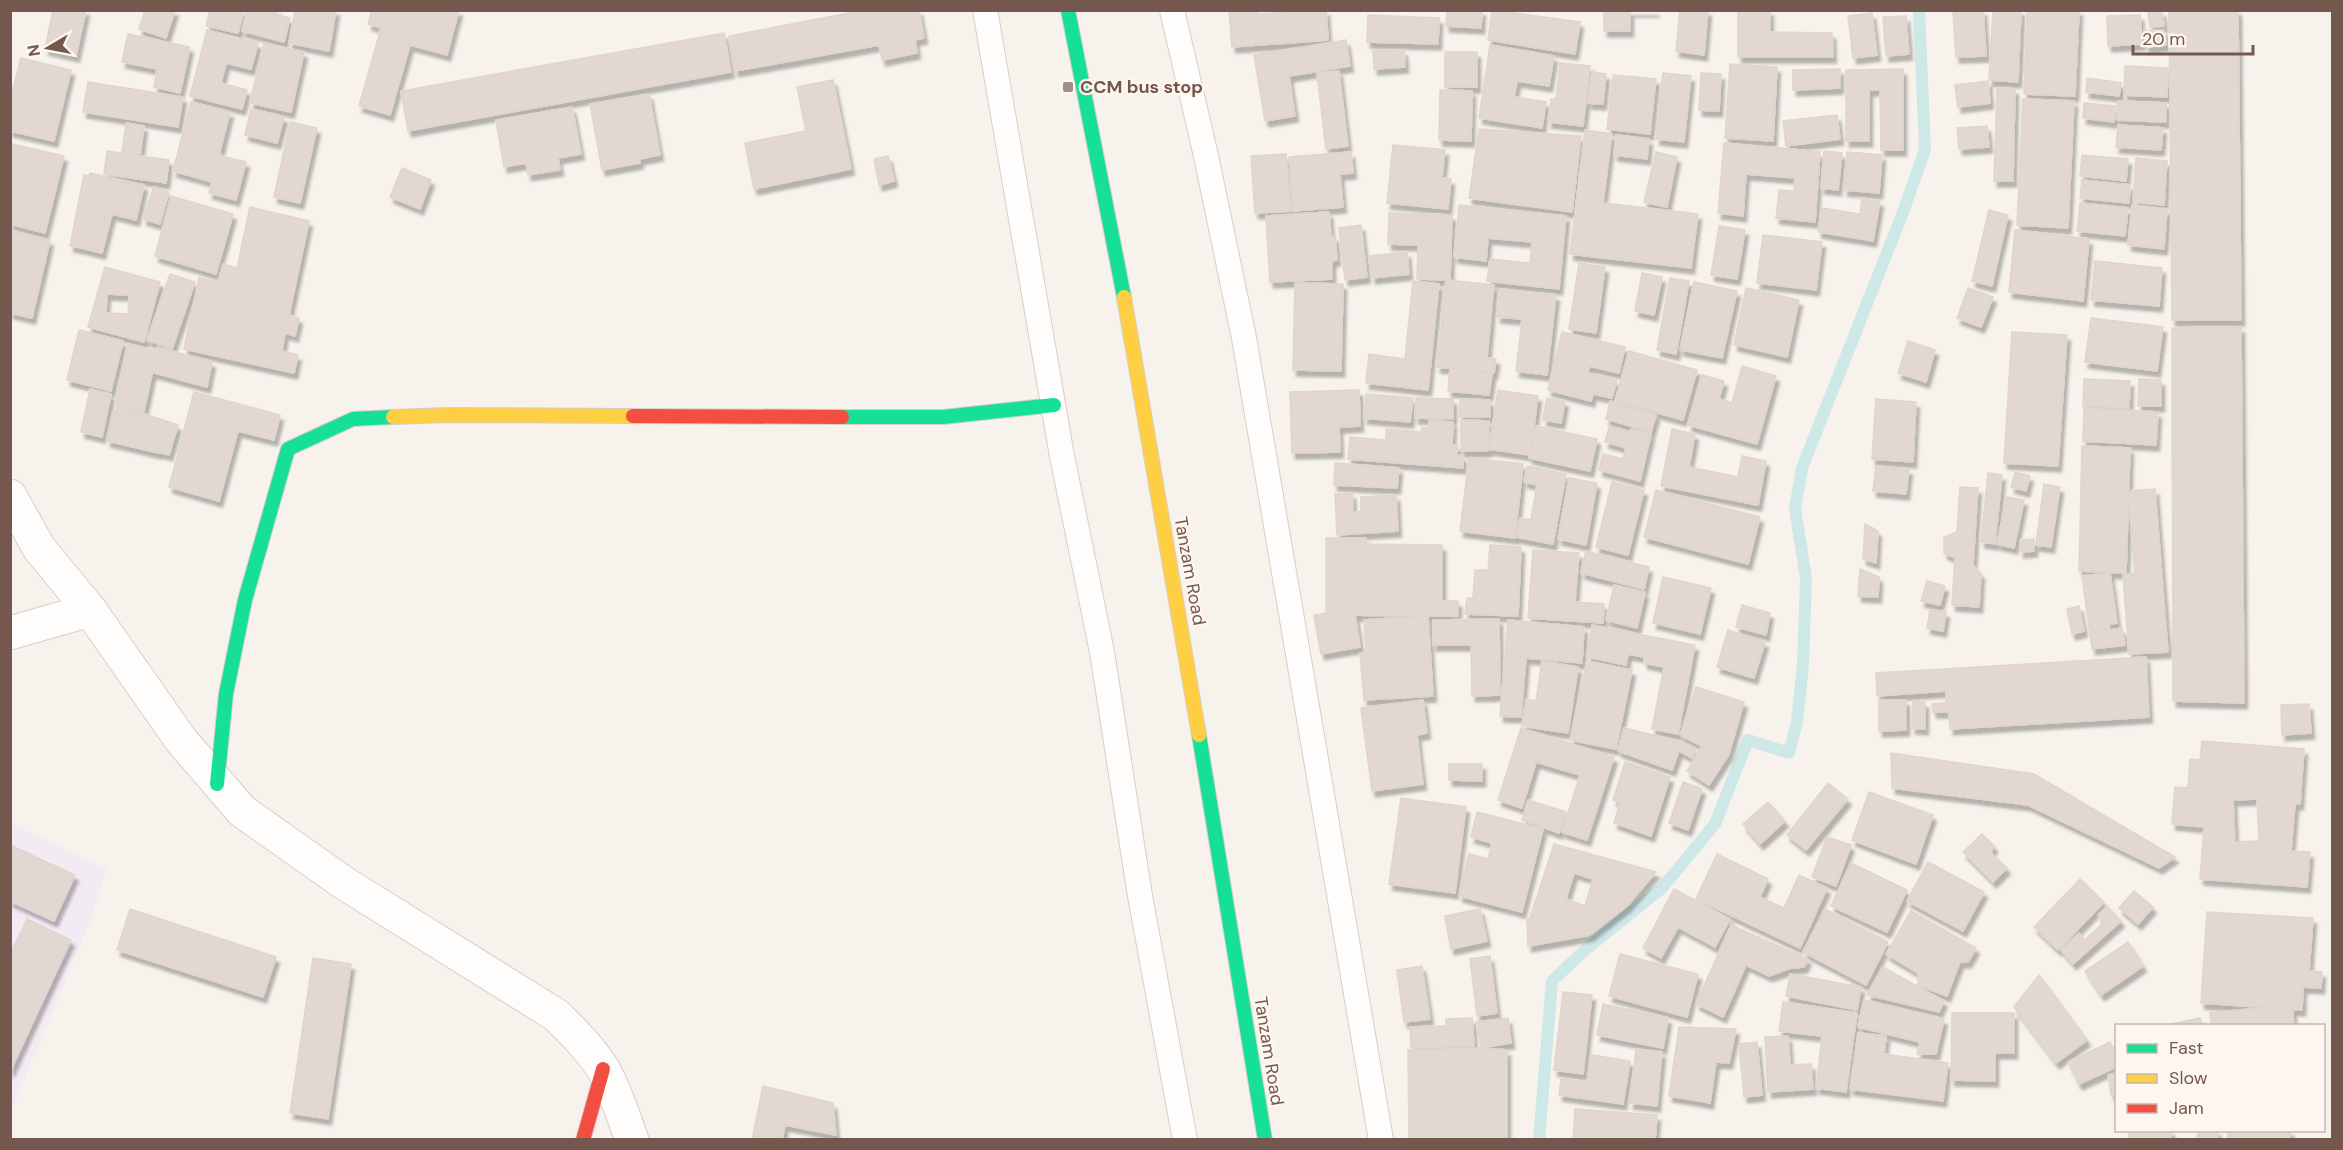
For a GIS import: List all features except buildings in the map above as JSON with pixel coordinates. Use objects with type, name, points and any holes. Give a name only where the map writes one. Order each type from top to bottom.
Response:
[{"type":"main road","name":"Tanzam Road","points":[[1068,10],[1089,112],[1185,646],[1265,1140]]},
{"type":"main road","points":[[217,784],[226,694],[245,600],[288,449],[353,419],[460,415],[943,417],[1054,405]]},
{"type":"main road","points":[[584,1140],[603,1069]]},
{"type":"street","points":[[10,496],[39,548],[90,610],[181,740],[242,811],[344,883],[556,1015],[583,1042],[603,1069],[616,1095],[632,1140]]},
{"type":"street","points":[[10,633],[90,610]]},
{"type":"lane","points":[[985,10],[1062,456],[1102,652],[1140,896],[1185,1140]]},
{"type":"lane","points":[[1172,10],[1206,156],[1244,338],[1381,1140]]},
{"type":"shaded area","points":[[11,823],[107,869],[91,919],[11,1112]]},
{"type":"waterway","points":[[1539,1140],[1552,981],[1585,950],[1662,888],[1715,824],[1748,740],[1789,753],[1797,722],[1803,665],[1806,578],[1795,509],[1802,468],[1902,215],[1925,150],[1919,10]]},
{"type":"traffic: fast","points":[[1068,10],[1124,297]]},
{"type":"traffic: fast","points":[[842,417],[943,417],[1054,405]]},
{"type":"traffic: fast","points":[[217,784],[226,694],[245,600],[288,449],[353,419],[393,417]]},
{"type":"traffic: fast","points":[[1199,735],[1265,1140]]},
{"type":"traffic: slow","points":[[1124,297],[1199,735]]},
{"type":"traffic: slow","points":[[393,417],[633,416]]},
{"type":"traffic: jam","points":[[633,416],[842,417]]},
{"type":"traffic: jam","points":[[583,1140],[603,1069]]},
{"type":"place","name":"CCM bus stop","points":[[1068,87]]}]
